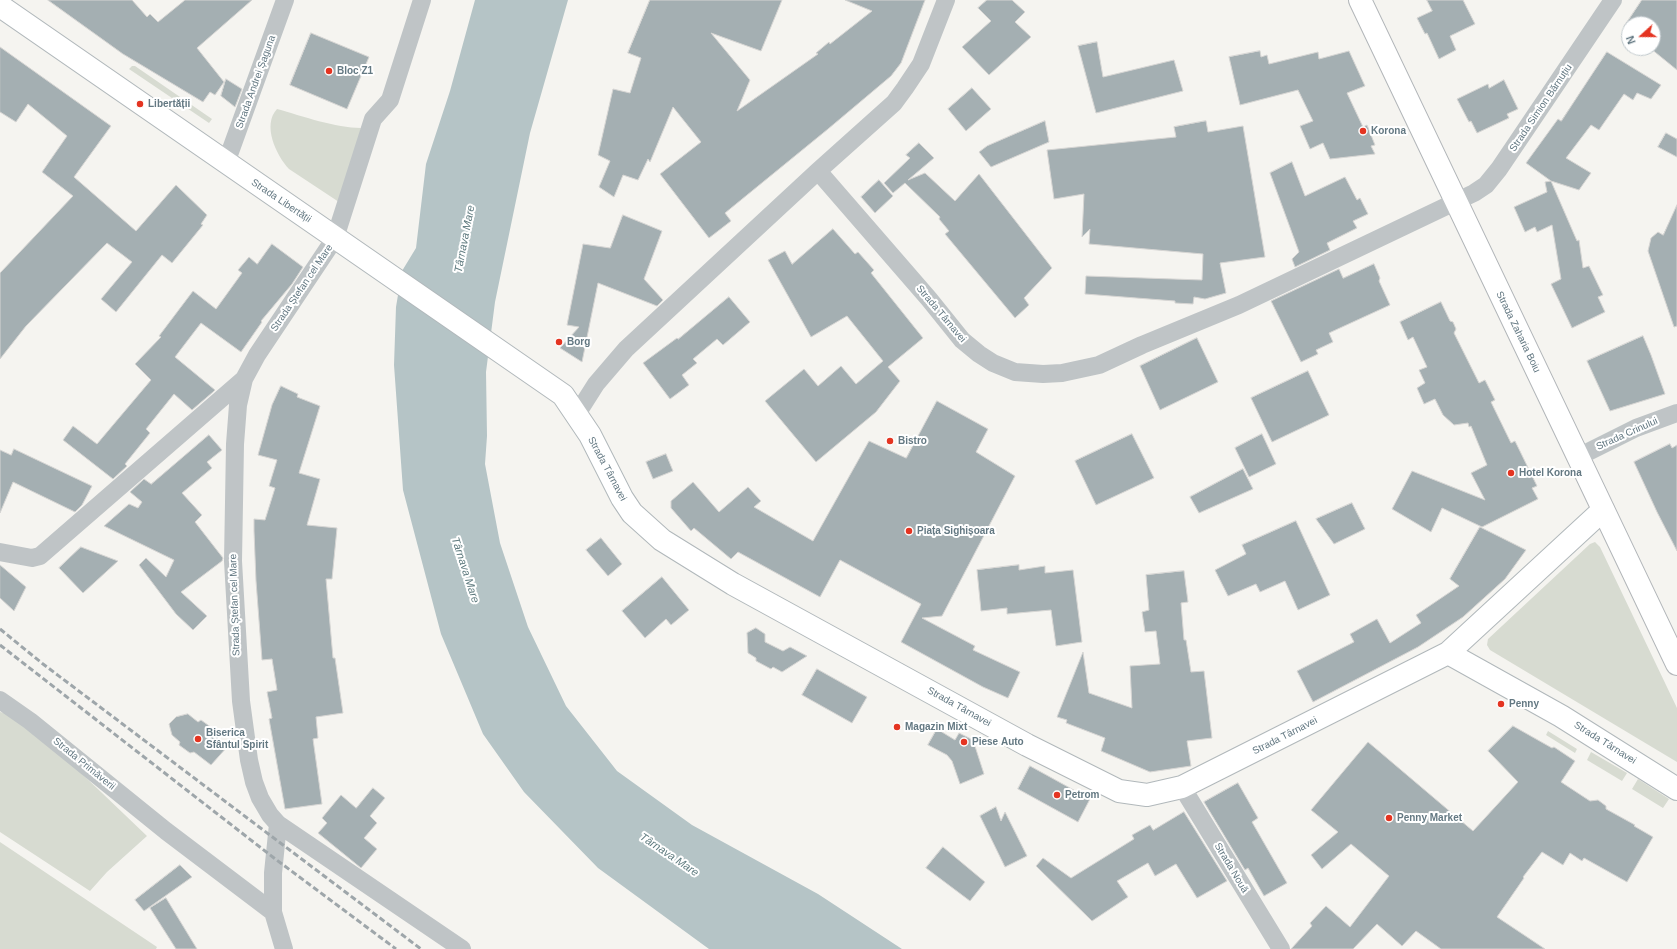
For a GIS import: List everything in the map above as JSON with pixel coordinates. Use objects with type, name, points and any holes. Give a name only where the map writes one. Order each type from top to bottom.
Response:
[{"type":"main road","name":"Strada Zaharia Boiu","points":[[1360,0],[1677,664]]},
{"type":"main road","name":"Strada Libertății","points":[[0,6],[563,395]]},
{"type":"main road","name":"Strada Târnavei","points":[[563,395],[590,435],[610,477],[632,513],[662,540],[740,588],[1027,745],[1119,791],[1147,795],[1182,787],[1448,653],[1604,510]]},
{"type":"main road","name":"Strada Târnavei","points":[[1448,653],[1561,716],[1677,789]]},
{"type":"street","name":"Strada Andrei Șaguna","points":[[226,163],[285,0]]},
{"type":"street","name":"Strada Ștefan cel Mare","points":[[422,0],[390,100],[373,119],[340,241],[257,355],[244,379],[238,405],[234,444],[234,598],[240,694],[249,760],[254,782],[260,798],[270,815],[278,824],[462,949]]},
{"type":"street","points":[[577,414],[596,384],[626,349],[818,171],[894,103],[906,88],[921,64],[946,0]]},
{"type":"street","name":"Strada Simion Bărnuțiu","points":[[1239,305],[1456,202],[1474,193],[1486,184],[1500,169],[1613,0]]},
{"type":"street","name":"Strada Târnavei","points":[[818,171],[929,299],[962,340],[993,364],[1014,372],[1043,374],[1062,373],[1099,365],[1142,345],[1239,305]]},
{"type":"street","name":"Strada Ștefan cel Mare","points":[[0,552],[32,558],[40,556],[244,379]]},
{"type":"street","name":"Strada Crinului","points":[[1578,457],[1636,428],[1677,413]]},
{"type":"street","name":"Strada Primăverii","points":[[0,700],[30,721],[166,831],[273,912]]},
{"type":"street","name":"Strada Nouă","points":[[1182,787],[1282,949]]},
{"type":"street","points":[[278,824],[273,873],[273,912],[284,949]]},
{"type":"shaded area","points":[[132,66],[135,66],[212,119],[209,123],[129,69]]},
{"type":"shaded area","points":[[277,109],[330,124],[361,128],[345,206],[289,169],[284,163],[272,140],[271,123]]},
{"type":"shaded area","points":[[1595,542],[1600,547],[1677,708],[1677,762],[1490,650],[1487,645],[1488,639],[1590,544]]},
{"type":"shaded area","points":[[0,712],[8,714],[56,749],[147,836],[107,872],[90,891],[0,832]]},
{"type":"shaded area","points":[[1548,731],[1577,749],[1575,753],[1546,735]]},
{"type":"shaded area","points":[[1591,752],[1627,773],[1622,781],[1587,760]]},
{"type":"shaded area","points":[[1638,779],[1669,799],[1663,808],[1632,789]]},
{"type":"shaded area","points":[[0,842],[157,947],[156,949],[0,949]]},
{"type":"water","name":"Târnava Mare","points":[[475,0],[568,0],[530,133],[495,302],[486,372],[487,436],[485,464],[500,543],[528,627],[566,706],[617,771],[692,825],[818,894],[902,949],[709,949],[598,868],[524,792],[483,734],[441,634],[403,490],[394,365],[396,307],[402,271],[416,248],[426,164],[450,91]]},
{"type":"building","points":[[48,0],[132,0],[147,17],[150,14],[158,22],[185,0],[252,0],[197,48],[224,82],[215,95],[210,92],[203,102],[123,54]]},
{"type":"building","points":[[650,0],[782,0],[761,51],[711,33],[750,80],[737,111],[818,54],[816,53],[829,42],[830,44],[872,11],[845,0],[925,0],[901,63],[891,76],[725,213],[731,221],[709,238],[660,174],[701,142],[673,107],[650,162],[648,159],[638,180],[623,175],[614,197],[599,187],[610,161],[598,155],[613,89],[630,93],[641,58],[628,53]]},
{"type":"building","points":[[987,0],[1012,0],[1025,12],[1015,22],[1031,37],[989,75],[962,47],[991,21],[978,8]]},
{"type":"building","points":[[1427,0],[1463,0],[1475,24],[1450,36],[1456,50],[1439,59],[1427,33],[1425,34],[1417,18],[1432,11]]},
{"type":"building","points":[[1642,0],[1677,0],[1677,70],[1660,56],[1661,16],[1631,16]]},
{"type":"building","name":"Bloc Z1","points":[[311,33],[369,57],[347,109],[290,85]]},
{"type":"building","points":[[1097,42],[1103,77],[1174,60],[1183,91],[1096,113],[1078,46]]},
{"type":"building","points":[[0,47],[111,126],[74,177],[136,231],[176,185],[207,215],[201,224],[203,225],[172,263],[162,255],[116,312],[101,299],[132,262],[107,243],[26,326],[0,359],[0,273],[73,196],[42,172],[67,136],[28,104],[16,122],[0,112]]},
{"type":"building","points":[[1260,51],[1261,57],[1267,55],[1269,64],[1318,52],[1319,59],[1349,51],[1365,86],[1347,93],[1363,127],[1367,125],[1375,145],[1371,146],[1375,154],[1330,159],[1323,143],[1310,149],[1300,126],[1313,121],[1298,90],[1240,105],[1229,57]]},
{"type":"building","points":[[1607,52],[1661,85],[1651,99],[1637,93],[1633,100],[1624,94],[1599,130],[1591,125],[1566,158],[1591,173],[1579,190],[1551,181],[1526,163],[1558,119],[1561,121]]},
{"type":"building","points":[[226,79],[242,89],[235,107],[221,96]]},
{"type":"building","points":[[1504,80],[1518,109],[1507,114],[1509,118],[1477,133],[1471,121],[1469,122],[1457,99],[1488,84],[1489,88]]},
{"type":"building","points":[[972,88],[991,109],[966,131],[948,109]]},
{"type":"building","points":[[1045,121],[1049,142],[991,167],[979,152],[987,146]]},
{"type":"building","points":[[1206,121],[1208,132],[1243,126],[1265,257],[1220,263],[1226,293],[1205,299],[1194,297],[1193,304],[1175,303],[1175,301],[1085,294],[1086,276],[1202,280],[1203,254],[1089,244],[1090,229],[1082,237],[1084,194],[1054,199],[1047,150],[1176,137],[1174,127]]},
{"type":"building","points":[[1666,133],[1677,139],[1677,157],[1658,147]]},
{"type":"building","points":[[919,143],[934,158],[908,180],[925,173],[955,201],[979,174],[1052,268],[1024,298],[1029,305],[1015,318],[945,234],[949,231],[939,219],[940,217],[905,183],[893,193],[884,183],[910,158],[906,155]]},
{"type":"building","points":[[1292,162],[1305,196],[1345,177],[1357,200],[1360,198],[1368,214],[1353,221],[1357,228],[1327,243],[1330,250],[1295,267],[1292,259],[1299,252],[1270,173]]},
{"type":"building","points":[[879,180],[893,196],[875,213],[861,197]]},
{"type":"building","points":[[1551,181],[1577,241],[1579,240],[1583,268],[1589,266],[1603,295],[1598,297],[1605,312],[1572,328],[1551,284],[1561,279],[1552,225],[1537,232],[1535,227],[1525,232],[1514,207],[1547,192],[1545,182]]},
{"type":"building","points":[[1677,205],[1677,326],[1674,327],[1648,251],[1651,238],[1658,232],[1663,235]]},
{"type":"building","points":[[623,215],[662,231],[644,279],[663,300],[657,306],[598,283],[582,362],[560,348],[579,327],[567,325],[583,244],[610,248]]},
{"type":"building","points":[[833,229],[855,254],[858,252],[874,270],[871,273],[923,338],[888,367],[900,381],[876,412],[816,462],[765,401],[804,369],[818,386],[841,366],[856,384],[883,361],[847,316],[811,337],[768,260],[785,251],[792,264]]},
{"type":"building","points":[[272,244],[303,267],[292,284],[261,321],[262,322],[241,352],[201,323],[175,357],[215,390],[213,392],[192,410],[174,394],[146,429],[150,433],[125,464],[127,466],[113,479],[63,440],[73,426],[97,444],[151,380],[135,364],[161,337],[159,336],[193,291],[216,309],[242,273],[238,270],[249,257],[257,264]]},
{"type":"building","points":[[1374,264],[1380,278],[1379,281],[1390,305],[1329,333],[1333,342],[1316,350],[1318,354],[1301,362],[1271,301],[1339,269],[1343,278]]},
{"type":"building","points":[[729,297],[750,322],[723,345],[717,339],[693,359],[697,363],[682,375],[689,385],[670,399],[643,363],[677,338],[678,339]]},
{"type":"building","points":[[1441,302],[1450,321],[1453,322],[1456,329],[1454,333],[1479,383],[1485,380],[1495,400],[1491,402],[1511,443],[1515,441],[1537,486],[1532,488],[1538,499],[1482,527],[1442,508],[1431,532],[1392,509],[1412,471],[1485,500],[1471,473],[1487,465],[1471,426],[1469,427],[1468,423],[1454,425],[1443,415],[1435,399],[1424,404],[1417,388],[1425,383],[1419,370],[1427,367],[1413,337],[1408,340],[1400,322]]},
{"type":"building","points":[[1643,336],[1665,394],[1610,411],[1587,361]]},
{"type":"building","points":[[1197,338],[1218,382],[1160,410],[1140,366]]},
{"type":"building","points":[[1308,371],[1329,415],[1272,442],[1251,398]]},
{"type":"building","points":[[281,386],[298,394],[297,397],[320,406],[299,473],[320,479],[307,525],[337,528],[332,579],[326,579],[333,658],[335,658],[343,713],[316,717],[318,738],[313,739],[322,804],[285,809],[269,719],[272,718],[267,692],[277,690],[272,659],[262,660],[254,531],[254,519],[265,520],[275,488],[269,486],[277,460],[258,455],[272,405]]},
{"type":"building","points":[[937,401],[988,429],[976,452],[1015,476],[942,616],[922,618],[975,646],[973,650],[1020,672],[1008,698],[983,687],[901,642],[921,604],[840,560],[820,597],[738,552],[731,559],[694,528],[691,531],[671,508],[671,501],[693,482],[719,512],[748,487],[761,501],[754,507],[813,541],[869,441],[906,458]]},
{"type":"building","points":[[1132,434],[1154,478],[1096,505],[1075,461]]},
{"type":"building","points":[[1262,434],[1276,464],[1249,477],[1235,448]]},
{"type":"building","points":[[209,435],[222,450],[207,462],[212,468],[182,493],[202,515],[195,522],[223,558],[222,561],[181,592],[207,616],[193,630],[176,614],[139,565],[146,558],[166,577],[174,560],[104,526],[129,504],[138,508],[142,502],[130,492],[144,479],[151,484]]},
{"type":"building","points":[[1670,444],[1672,448],[1677,445],[1677,551],[1634,462]]},
{"type":"building","points":[[14,449],[92,486],[82,505],[75,512],[13,482],[0,513],[0,450],[11,455]]},
{"type":"building","points":[[666,454],[673,471],[653,479],[646,462]]},
{"type":"building","points":[[1243,469],[1253,489],[1199,513],[1190,497]]},
{"type":"building","points":[[1352,503],[1365,529],[1334,544],[1316,519]]},
{"type":"building","points":[[1296,521],[1330,595],[1298,610],[1285,581],[1260,592],[1256,584],[1228,596],[1215,570],[1246,554],[1242,545]]},
{"type":"building","points":[[1480,527],[1526,550],[1505,579],[1463,617],[1418,647],[1313,702],[1297,671],[1354,642],[1350,634],[1377,619],[1390,643],[1421,623],[1416,615],[1459,586],[1450,579]]},
{"type":"building","points":[[601,538],[622,564],[608,576],[586,550]]},
{"type":"building","points":[[81,547],[118,561],[83,593],[59,568]]},
{"type":"building","points":[[0,565],[26,587],[14,611],[0,598]]},
{"type":"building","points":[[1019,565],[1019,570],[1045,566],[1045,573],[1073,570],[1082,642],[1056,646],[1051,610],[1007,614],[1007,608],[981,611],[977,570]]},
{"type":"building","points":[[1184,571],[1188,602],[1181,603],[1184,640],[1186,640],[1191,672],[1204,671],[1212,738],[1187,741],[1191,766],[1150,772],[1101,751],[1105,738],[1066,723],[1067,720],[1057,717],[1083,652],[1089,693],[1132,708],[1130,666],[1160,664],[1156,631],[1145,632],[1142,612],[1149,610],[1146,575]]},
{"type":"building","points":[[662,577],[689,610],[671,625],[666,619],[645,638],[622,611]]},
{"type":"building","points":[[756,628],[765,634],[765,642],[783,651],[790,647],[807,656],[782,672],[773,667],[771,669],[756,661],[756,658],[748,653],[747,633]]},
{"type":"building","points":[[817,669],[867,697],[852,723],[802,695]]},
{"type":"building","name":"Biserica Sfântul Spirit","points":[[188,714],[198,722],[201,720],[212,728],[211,731],[228,746],[211,765],[194,752],[190,753],[179,745],[180,742],[172,735],[169,724],[176,717]]},
{"type":"building","points":[[1513,726],[1552,748],[1554,747],[1575,761],[1561,782],[1590,801],[1598,800],[1606,806],[1606,809],[1653,837],[1627,882],[1584,858],[1582,861],[1570,853],[1563,865],[1542,852],[1523,877],[1524,878],[1497,917],[1545,949],[1441,949],[1416,931],[1402,946],[1377,924],[1353,949],[1291,949],[1312,926],[1310,923],[1326,906],[1350,927],[1389,876],[1351,844],[1322,869],[1311,855],[1338,832],[1311,810],[1368,742],[1473,831],[1518,782],[1488,751]]},
{"type":"building","points":[[937,729],[955,740],[959,733],[973,740],[984,774],[960,784],[952,761],[947,755],[928,745]]},
{"type":"building","points":[[1030,766],[1090,799],[1078,822],[1018,789]]},
{"type":"building","points":[[1238,783],[1258,818],[1252,822],[1287,883],[1264,896],[1248,868],[1245,870],[1204,802]]},
{"type":"building","points":[[373,788],[385,798],[370,816],[377,823],[364,838],[377,849],[361,868],[318,833],[327,823],[322,818],[341,795],[356,808]]},
{"type":"building","points":[[996,807],[1001,821],[1005,812],[1027,856],[1005,867],[980,816]]},
{"type":"building","points":[[1184,812],[1227,881],[1197,898],[1176,864],[1155,876],[1148,863],[1117,881],[1128,897],[1092,921],[1036,866],[1043,858],[1071,878],[1134,839],[1132,835],[1150,825],[1153,830]]},
{"type":"building","points":[[943,847],[985,882],[970,901],[926,868]]},
{"type":"building","points":[[180,865],[192,877],[144,911],[135,900]]},
{"type":"building","points":[[166,898],[197,949],[176,949],[150,908]]},
{"type":"railway","points":[[0,629],[43,664],[421,949]]},
{"type":"railway","points":[[0,645],[274,858],[396,949]]},
{"type":"place","name":"Bloc Z1","points":[[329,71]]},
{"type":"place","name":"Libertății","points":[[140,104]]},
{"type":"place","name":"Korona","points":[[1363,131]]},
{"type":"place","name":"Borg","points":[[559,342]]},
{"type":"place","name":"Bistro","points":[[890,441]]},
{"type":"place","name":"Hotel Korona","points":[[1511,473]]},
{"type":"place","name":"Piața Sighișoara","points":[[909,531]]},
{"type":"place","name":"Penny","points":[[1501,704]]},
{"type":"place","name":"Magazin Mixt","points":[[897,727]]},
{"type":"place","name":"Biserica Sfântul Spirit","points":[[198,739]]},
{"type":"place","name":"Piese Auto","points":[[964,742]]},
{"type":"place","name":"Petrom","points":[[1057,795]]},
{"type":"place","name":"Penny Market","points":[[1389,818]]}]
